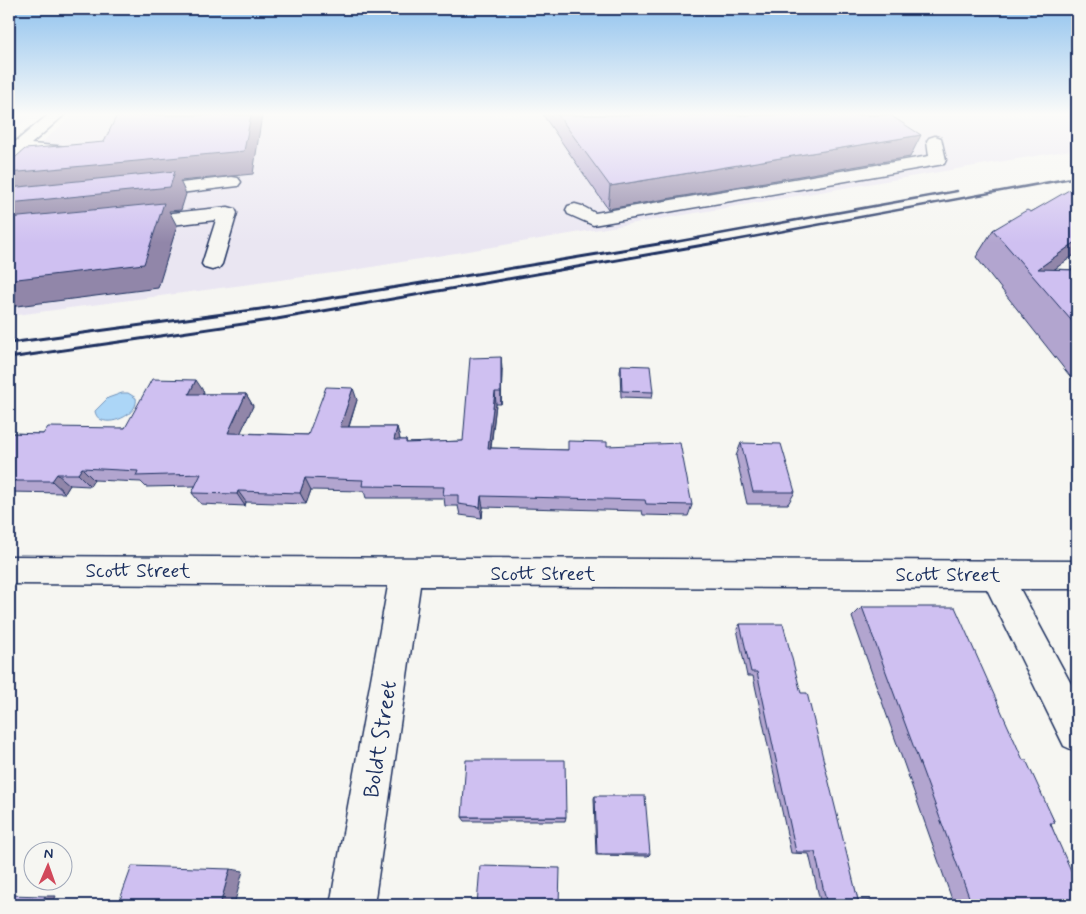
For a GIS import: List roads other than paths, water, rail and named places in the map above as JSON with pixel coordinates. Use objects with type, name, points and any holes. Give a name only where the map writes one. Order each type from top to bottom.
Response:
[{"type":"street","points":[[575,210],[593,219],[938,160],[938,158]]},
{"type":"street","points":[[134,193],[232,182]]},
{"type":"street","points":[[114,225],[228,213],[212,264]]},
{"type":"street","name":"Scott Street","points":[[9,570],[1077,575]]},
{"type":"street","name":"Boldt Street","points":[[352,905],[406,572]]},
{"type":"street","points":[[996,575],[1077,733]]},
{"type":"water","points":[[128,393],[136,398],[136,405],[132,411],[118,420],[103,420],[98,417],[95,411],[108,398]]},
{"type":"railway","points":[[714,244],[1077,177]]},
{"type":"railway","points":[[664,244],[957,191]]},
{"type":"railway","points":[[9,343],[275,307],[671,242]]},
{"type":"railway","points":[[9,358],[277,319],[721,242]]}]
